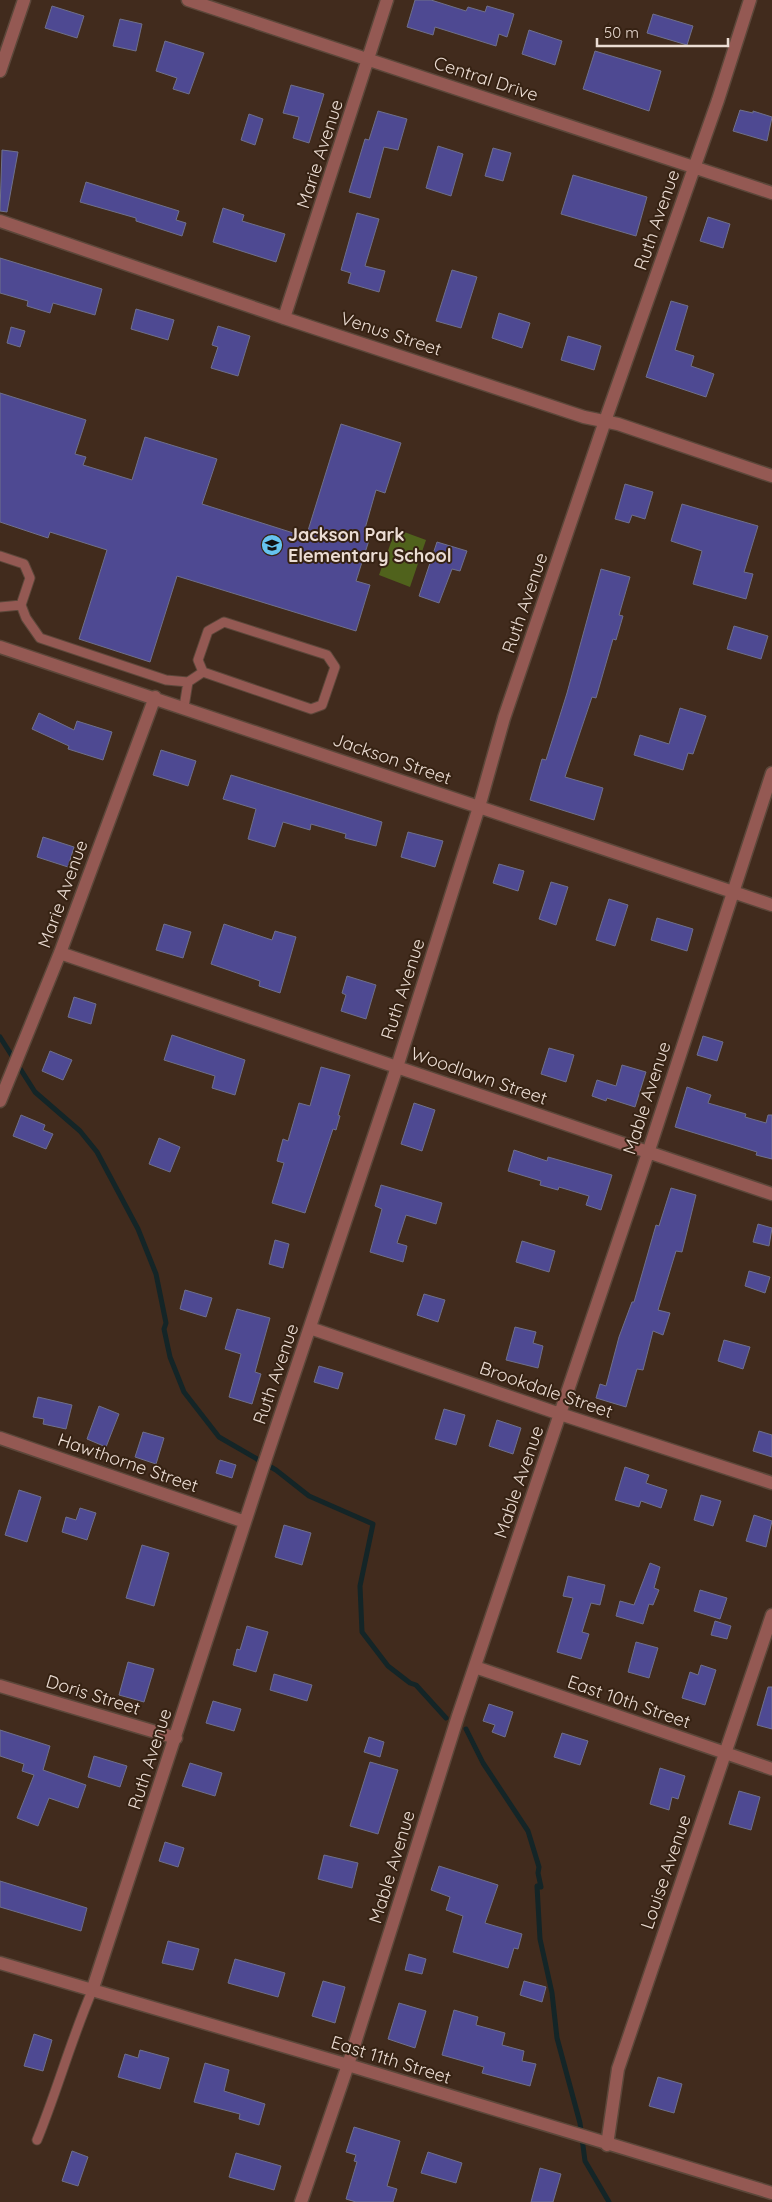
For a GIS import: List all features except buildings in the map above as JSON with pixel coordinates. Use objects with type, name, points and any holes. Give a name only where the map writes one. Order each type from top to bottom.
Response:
[{"type":"street","points":[[0,71],[24,0]]},
{"type":"street","name":"Central Drive","points":[[188,0],[772,193]]},
{"type":"street","name":"Marie Avenue","points":[[284,318],[370,59],[387,0]]},
{"type":"street","name":"Ruth Avenue","points":[[92,1991],[262,1470],[397,1067],[479,807],[504,718],[605,421],[695,167],[750,0]]},
{"type":"street","name":"Venus Street","points":[[0,221],[284,318],[584,417],[605,421],[772,476]]},
{"type":"street","name":"Jackson Street","points":[[0,646],[772,905]]},
{"type":"street","name":"Marie Avenue","points":[[0,1101],[60,953],[155,697]]},
{"type":"street","name":"Mable Avenue","points":[[301,2202],[348,2065],[475,1667],[648,1153],[772,773]]},
{"type":"street","name":"Woodlawn Street","points":[[60,953],[772,1194]]},
{"type":"street","name":"Brookdale Street","points":[[310,1328],[560,1414],[772,1483]]},
{"type":"street","name":"Hawthorne Street","points":[[0,1438],[245,1522]]},
{"type":"street","name":"Louise Avenue","points":[[607,2144],[618,2069],[772,1615]]},
{"type":"street","name":"East 10th Street","points":[[475,1667],[772,1769]]},
{"type":"street","name":"Doris Street","points":[[0,1686],[176,1738]]},
{"type":"street","name":"East 11th Street","points":[[0,1963],[348,2065],[772,2193]]},
{"type":"lane","points":[[0,556],[24,564],[30,578],[21,605],[26,618],[40,638],[166,680],[188,682],[203,672]]},
{"type":"lane","points":[[0,606],[21,605]]},
{"type":"lane","points":[[224,622],[327,655],[335,666],[322,705],[311,709],[203,672],[198,660],[208,631],[224,622]]},
{"type":"lane","points":[[184,707],[188,682]]},
{"type":"lane","points":[[37,2140],[51,2105],[79,2021],[92,1991]]},
{"type":"green space","points":[[396,529],[426,540],[410,587],[379,575]]},
{"type":"waterway","points":[[0,1037],[35,1092],[80,1131],[97,1152],[138,1229],[156,1274],[166,1323],[164,1329],[170,1357],[184,1392],[219,1437],[276,1470],[309,1496],[373,1524],[360,1586],[362,1632],[388,1666],[410,1683],[416,1685],[446,1718]]},
{"type":"waterway","points":[[466,1729],[483,1763],[528,1831],[539,1867],[538,1873],[541,1887],[537,1886],[540,1939],[552,1993],[557,2038],[580,2123],[585,2161],[609,2202]]},
{"type":"place","name":"Jackson Park Elementary School","points":[[272,545]]}]
